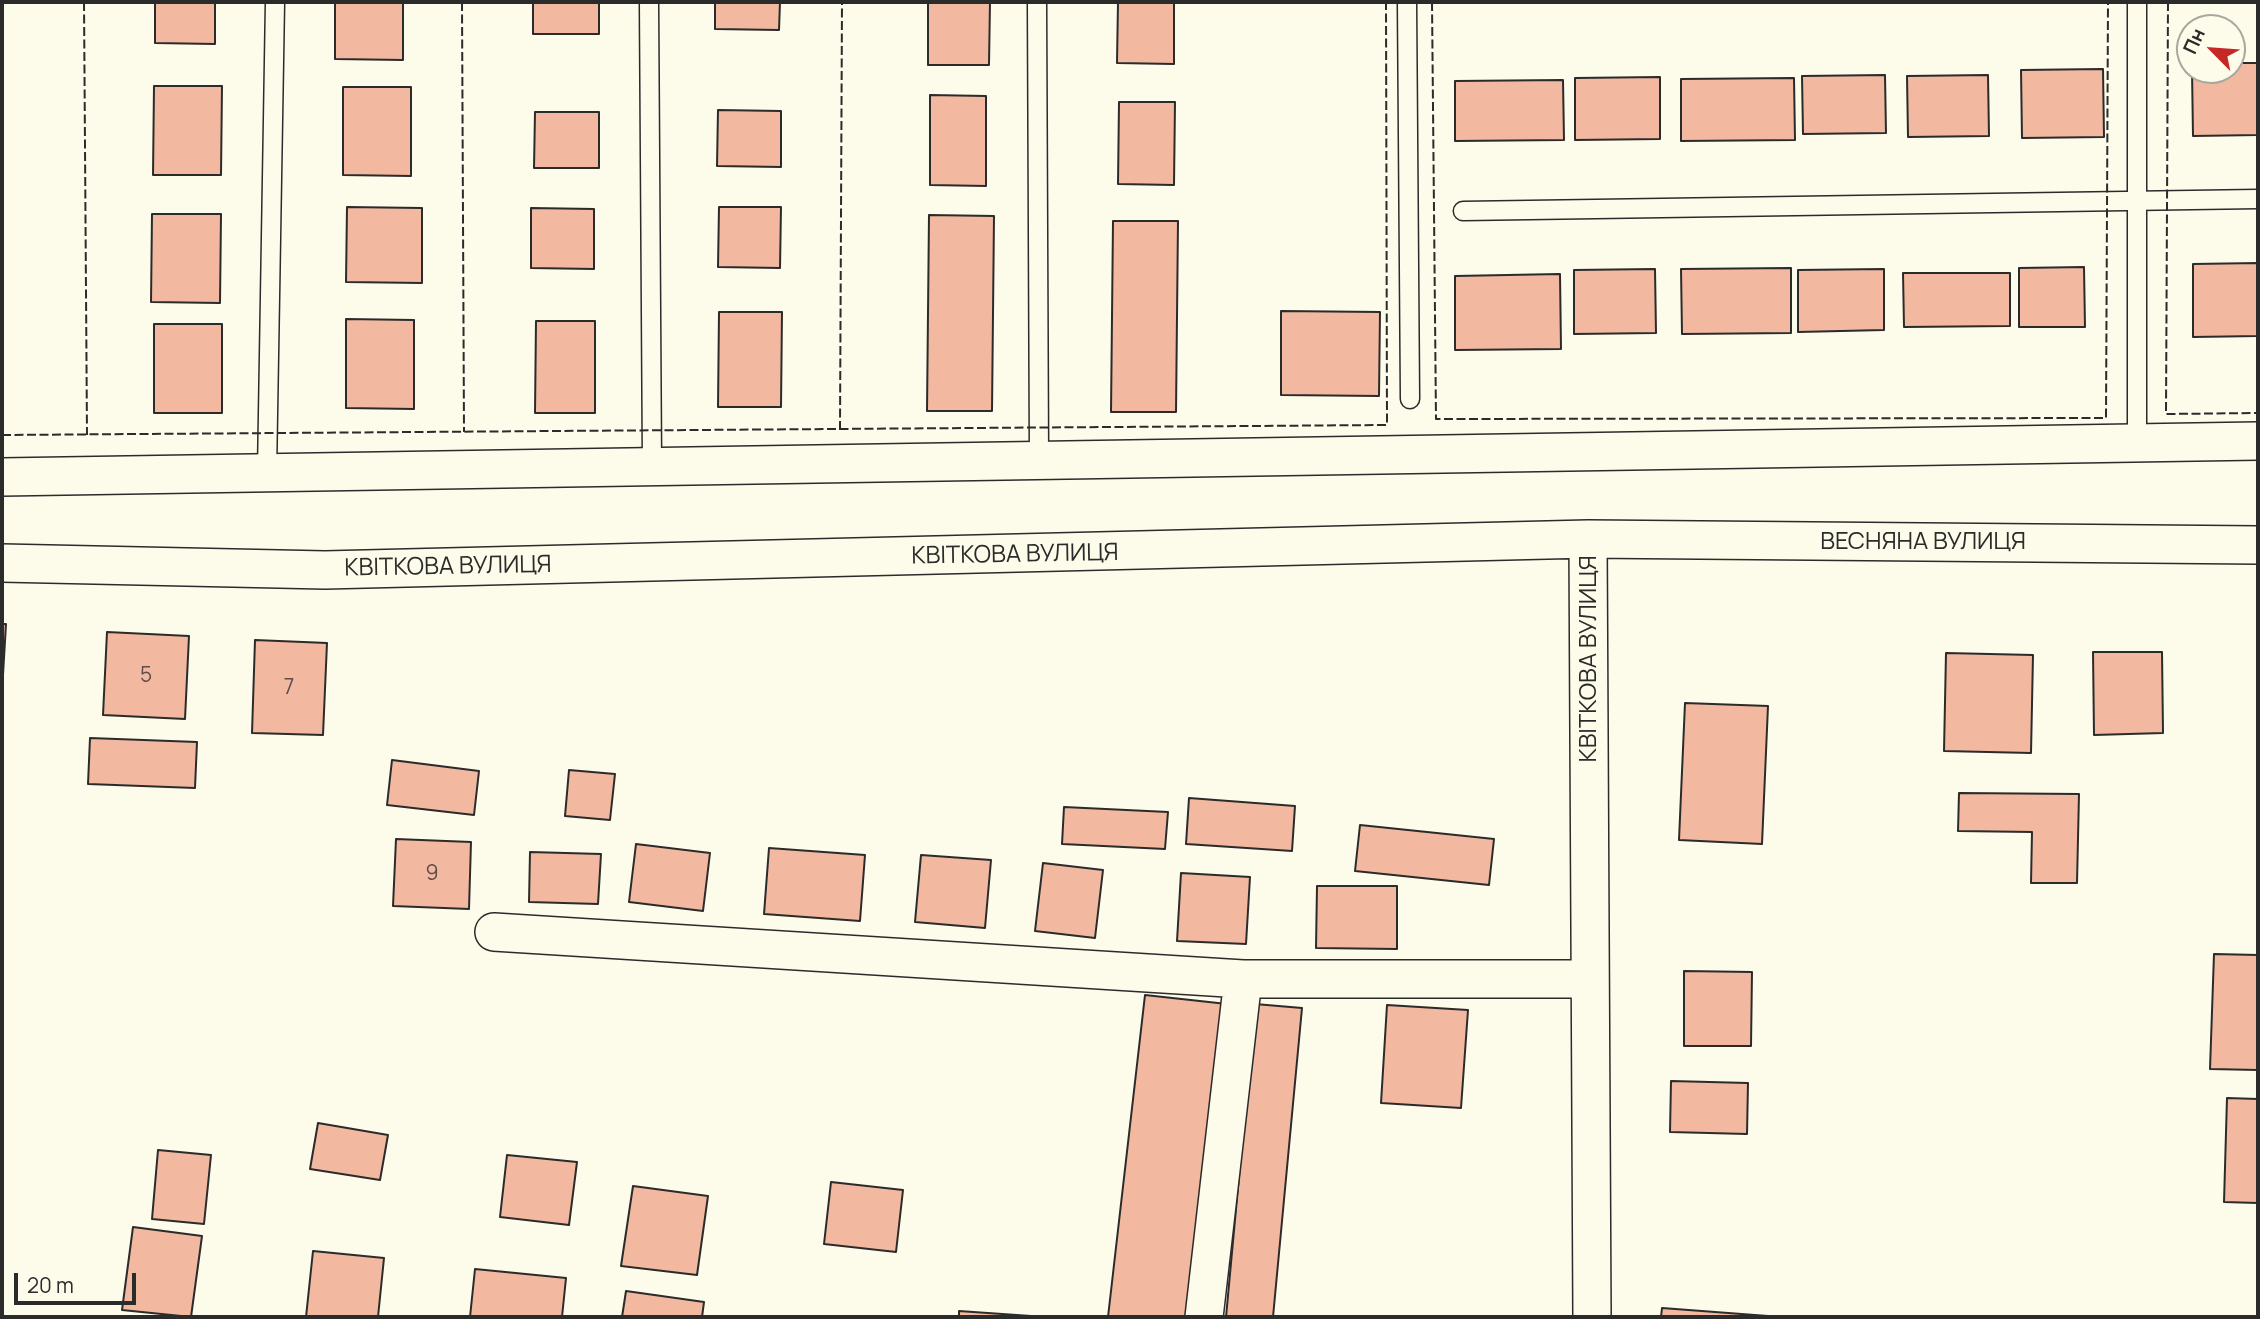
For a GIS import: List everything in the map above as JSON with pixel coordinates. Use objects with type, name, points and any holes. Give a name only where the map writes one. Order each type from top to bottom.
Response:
[{"type":"street","points":[[2,477],[1039,458],[2258,441]]},
{"type":"street","name":"ВЕСНЯНА ВУЛИЦЯ","points":[[1588,539],[2258,545]]},
{"type":"street","name":"КВІТКОВА ВУЛИЦЯ","points":[[2,563],[339,570],[1588,539],[1592,1317]]},
{"type":"street","points":[[494,932],[1243,979],[1589,979]]},
{"type":"street","points":[[1204,1317],[1243,979]]},
{"type":"lane","points":[[267,473],[275,2]]},
{"type":"lane","points":[[649,2],[652,465]]},
{"type":"lane","points":[[1037,2],[1039,458]]},
{"type":"lane","points":[[1407,2],[1410,399]]},
{"type":"lane","points":[[2137,2],[2137,442]]},
{"type":"lane","points":[[1463,211],[2258,199]]},
{"type":"building","points":[[155,2],[215,2],[215,44],[155,43]]},
{"type":"building","points":[[335,2],[403,2],[403,60],[335,59]]},
{"type":"building","points":[[533,2],[599,2],[599,34],[533,34]]},
{"type":"building","points":[[715,2],[780,2],[779,30],[715,29]]},
{"type":"building","points":[[928,2],[990,2],[989,65],[928,65]]},
{"type":"building","points":[[1118,2],[1174,2],[1174,64],[1117,63]]},
{"type":"building","points":[[2246,63],[2258,63],[2258,135],[2193,136],[2192,84],[2246,84]]},
{"type":"building","points":[[2103,69],[2104,137],[2022,138],[2021,70]]},
{"type":"building","points":[[1885,75],[1886,133],[1803,134],[1802,76]]},
{"type":"building","points":[[1988,75],[1989,136],[1908,137],[1907,76]]},
{"type":"building","points":[[1660,77],[1660,139],[1575,140],[1575,78]]},
{"type":"building","points":[[1794,78],[1795,140],[1681,141],[1681,79]]},
{"type":"building","points":[[1563,80],[1564,140],[1455,141],[1455,81]]},
{"type":"building","points":[[154,86],[222,86],[221,175],[153,175]]},
{"type":"building","points":[[343,87],[411,87],[411,176],[343,175]]},
{"type":"building","points":[[930,95],[986,96],[986,186],[930,185]]},
{"type":"building","points":[[1119,102],[1175,102],[1174,185],[1118,184]]},
{"type":"building","points":[[718,110],[781,111],[781,167],[717,166]]},
{"type":"building","points":[[535,112],[599,112],[599,168],[534,168]]},
{"type":"building","points":[[347,207],[422,208],[422,283],[346,282]]},
{"type":"building","points":[[719,207],[781,207],[780,268],[718,267]]},
{"type":"building","points":[[531,208],[594,209],[594,269],[531,268]]},
{"type":"building","points":[[152,214],[221,214],[220,303],[151,302]]},
{"type":"building","points":[[929,215],[994,216],[992,411],[927,411]]},
{"type":"building","points":[[1113,221],[1178,221],[1176,412],[1111,412]]},
{"type":"building","points":[[2258,263],[2258,336],[2193,337],[2193,264]]},
{"type":"building","points":[[2084,267],[2085,327],[2019,327],[2019,268]]},
{"type":"building","points":[[1791,268],[1791,333],[1682,334],[1681,269]]},
{"type":"building","points":[[1655,269],[1656,333],[1574,334],[1574,270]]},
{"type":"building","points":[[1884,269],[1884,330],[1798,332],[1798,270]]},
{"type":"building","points":[[1903,273],[2010,273],[2010,326],[1904,327]]},
{"type":"building","points":[[1560,274],[1561,349],[1455,350],[1455,276]]},
{"type":"building","points":[[1281,311],[1380,312],[1379,396],[1281,395]]},
{"type":"building","points":[[719,312],[782,312],[781,407],[718,407]]},
{"type":"building","points":[[346,319],[414,320],[414,409],[346,408]]},
{"type":"building","points":[[536,321],[595,321],[595,413],[535,413]]},
{"type":"building","points":[[154,324],[222,324],[222,413],[154,413]]},
{"type":"building","points":[[2,624],[6,624],[2,692]]},
{"type":"building","points":[[107,632],[189,636],[185,719],[103,715]]},
{"type":"building","points":[[255,640],[327,643],[323,735],[252,733]]},
{"type":"building","points":[[2093,652],[2162,652],[2163,733],[2094,735]]},
{"type":"building","points":[[1946,653],[2033,655],[2031,753],[1944,751]]},
{"type":"building","points":[[1685,703],[1768,706],[1762,844],[1679,840]]},
{"type":"building","points":[[90,738],[197,742],[195,788],[88,784]]},
{"type":"building","points":[[392,760],[479,771],[474,815],[387,805]]},
{"type":"building","points":[[569,770],[615,774],[610,820],[565,816]]},
{"type":"building","points":[[1959,793],[2079,794],[2077,883],[2031,883],[2032,832],[1958,831]]},
{"type":"building","points":[[1189,798],[1295,806],[1292,851],[1186,844]]},
{"type":"building","points":[[1064,807],[1168,812],[1165,849],[1062,844]]},
{"type":"building","points":[[1360,825],[1494,839],[1489,885],[1355,871]]},
{"type":"building","points":[[396,839],[471,842],[469,909],[393,906]]},
{"type":"building","points":[[636,844],[710,853],[703,911],[629,902]]},
{"type":"building","points":[[769,848],[865,855],[860,921],[764,914]]},
{"type":"building","points":[[530,852],[601,854],[598,904],[529,902]]},
{"type":"building","points":[[921,855],[991,860],[985,928],[915,922]]},
{"type":"building","points":[[1043,863],[1103,870],[1095,938],[1035,931]]},
{"type":"building","points":[[1181,873],[1250,877],[1246,944],[1177,941]]},
{"type":"building","points":[[1317,886],[1397,886],[1397,949],[1316,948]]},
{"type":"building","points":[[2214,954],[2258,955],[2258,1070],[2210,1069]]},
{"type":"building","points":[[1684,971],[1752,972],[1751,1046],[1684,1046]]},
{"type":"building","points":[[1145,995],[1227,1004],[1190,1317],[1108,1317]]},
{"type":"building","points":[[1255,1004],[1302,1008],[1273,1317],[1226,1317]]},
{"type":"building","points":[[1387,1005],[1468,1010],[1461,1108],[1381,1103]]},
{"type":"building","points":[[1671,1081],[1748,1083],[1747,1134],[1670,1132]]},
{"type":"building","points":[[2227,1098],[2258,1099],[2258,1203],[2224,1202]]},
{"type":"building","points":[[318,1123],[388,1135],[380,1180],[310,1169]]},
{"type":"building","points":[[158,1150],[211,1155],[204,1224],[152,1219]]},
{"type":"building","points":[[507,1155],[577,1162],[569,1225],[500,1217]]},
{"type":"building","points":[[831,1182],[903,1190],[896,1252],[824,1244]]},
{"type":"building","points":[[633,1186],[708,1196],[697,1275],[621,1266]]},
{"type":"building","points":[[133,1227],[202,1236],[191,1317],[122,1310]]},
{"type":"building","points":[[313,1251],[384,1258],[378,1317],[306,1317]]},
{"type":"building","points":[[475,1269],[566,1278],[562,1317],[470,1317]]},
{"type":"building","points":[[626,1291],[704,1302],[702,1317],[622,1317]]},
{"type":"building","points":[[1662,1308],[1768,1316],[1661,1317]]},
{"type":"building","points":[[959,1311],[1031,1316],[1031,1317],[959,1317]]},
{"type":"fence","points":[[84,2],[87,435]]},
{"type":"fence","points":[[462,2],[464,432]]},
{"type":"fence","points":[[840,430],[842,2]]},
{"type":"fence","points":[[2,435],[1387,425],[1386,2]]},
{"type":"fence","points":[[1432,2],[1436,419],[2106,418],[2108,2]]},
{"type":"fence","points":[[2168,2],[2166,414],[2258,413]]}]
